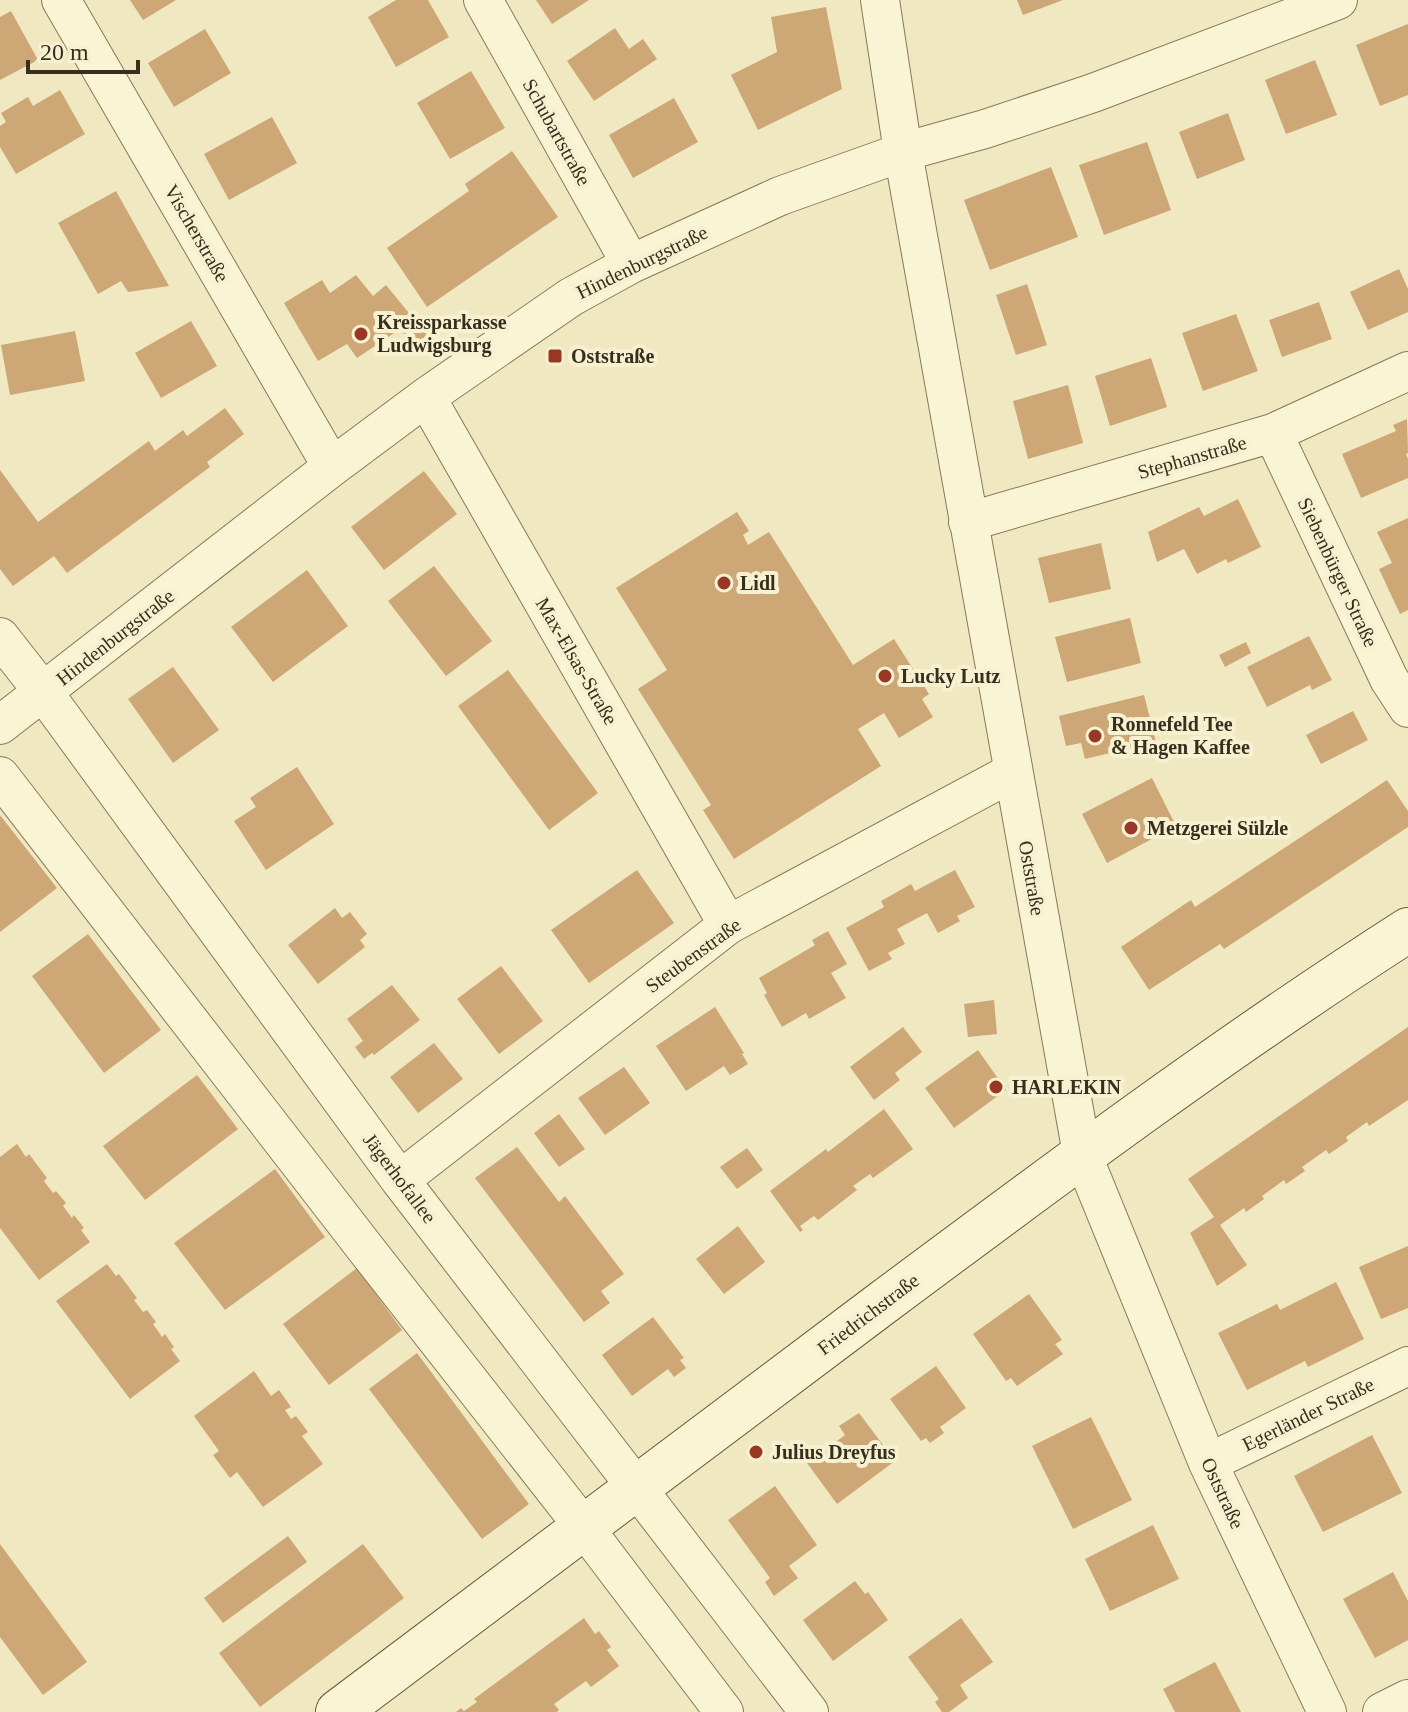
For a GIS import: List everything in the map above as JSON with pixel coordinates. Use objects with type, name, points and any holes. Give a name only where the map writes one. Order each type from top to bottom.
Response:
[{"type":"main road","name":"Friedrichstraße","points":[[338,1712],[1082,1154],[1344,971],[1408,930]]},
{"type":"street","name":"Vischerstraße","points":[[61,0],[332,467]]},
{"type":"street","name":"Schubartstraße","points":[[483,0],[631,264]]},
{"type":"street","name":"Oststraße","points":[[880,0],[903,152],[1082,1154],[1208,1463],[1327,1712]]},
{"type":"street","name":"Hindenburgstraße","points":[[0,725],[426,397],[571,297],[631,264],[780,196],[903,152],[1093,93],[1338,0]]},
{"type":"street","name":"Stephanstraße","points":[[968,522],[1273,433],[1408,371]]},
{"type":"street","name":"Max-Elsas-Straße","points":[[426,397],[728,925]]},
{"type":"street","name":"Siebenbürger Straße","points":[[1273,433],[1389,679],[1408,708]]},
{"type":"street","name":"Jägerhofallee","points":[[0,637],[400,1180],[809,1712]]},
{"type":"street","name":"Steubenstraße","points":[[400,1180],[728,925],[1013,772]]},
{"type":"street","points":[[0,776],[724,1712]]},
{"type":"street","name":"Egerländer Straße","points":[[1208,1463],[1408,1366]]},
{"type":"street","points":[[1382,1712],[1408,1699]]},
{"type":"building","points":[[130,0],[176,0],[143,20]]},
{"type":"building","points":[[396,0],[428,0],[449,37],[396,67],[368,17]]},
{"type":"building","points":[[536,0],[589,0],[552,24]]},
{"type":"building","points":[[1017,0],[1063,0],[1023,15]]},
{"type":"building","points":[[826,7],[842,89],[758,130],[731,75],[777,52],[771,17]]},
{"type":"building","points":[[11,11],[38,60],[0,80],[0,17]]},
{"type":"building","points":[[1408,24],[1408,95],[1380,106],[1356,45]]},
{"type":"building","points":[[615,28],[629,49],[643,39],[657,59],[594,101],[567,61]]},
{"type":"building","points":[[205,29],[231,73],[174,107],[148,63]]},
{"type":"building","points":[[1315,60],[1337,115],[1286,134],[1265,80]]},
{"type":"building","points":[[471,71],[505,128],[450,159],[417,103]]},
{"type":"building","points":[[60,90],[85,134],[16,174],[0,147],[0,126],[6,122],[1,113],[28,97],[33,106]]},
{"type":"building","points":[[674,98],[698,142],[633,178],[609,135]]},
{"type":"building","points":[[1228,113],[1245,160],[1197,179],[1179,132]]},
{"type":"building","points":[[272,117],[297,163],[229,200],[204,154]]},
{"type":"building","points":[[1147,142],[1171,210],[1104,235],[1079,165]]},
{"type":"building","points":[[512,151],[558,217],[427,307],[387,248],[469,191],[465,184]]},
{"type":"building","points":[[1051,167],[1078,237],[990,270],[964,200]]},
{"type":"building","points":[[116,191],[169,286],[128,292],[121,281],[98,294],[58,223]]},
{"type":"building","points":[[1399,269],[1408,289],[1408,312],[1368,330],[1350,292]]},
{"type":"building","points":[[356,275],[373,296],[386,285],[427,335],[414,346],[400,329],[357,358],[347,344],[318,361],[284,303],[322,280],[330,293]]},
{"type":"building","points":[[1027,284],[1047,345],[1016,355],[996,295]]},
{"type":"building","points":[[1319,302],[1332,339],[1282,357],[1269,320]]},
{"type":"building","points":[[1236,314],[1258,371],[1203,391],[1182,333]]},
{"type":"building","points":[[191,321],[217,366],[161,398],[135,353]]},
{"type":"building","points":[[75,331],[85,381],[10,395],[1,345]]},
{"type":"building","points":[[1151,358],[1167,407],[1110,426],[1095,376]]},
{"type":"building","points":[[1068,385],[1083,443],[1028,459],[1013,401]]},
{"type":"building","points":[[225,408],[244,434],[207,462],[210,467],[67,573],[54,556],[13,586],[0,569],[0,470],[38,522],[149,441],[155,451],[183,430],[187,436]]},
{"type":"building","points":[[1407,419],[1408,478],[1361,498],[1342,454],[1396,431],[1393,425]]},
{"type":"building","points":[[424,471],[457,514],[384,570],[351,527]]},
{"type":"building","points":[[1238,499],[1261,547],[1228,563],[1226,559],[1197,574],[1184,549],[1157,562],[1148,532],[1199,507],[1204,516]]},
{"type":"building","points":[[737,512],[749,531],[743,535],[748,545],[769,532],[853,665],[894,639],[929,694],[922,699],[933,717],[899,738],[884,713],[858,729],[881,766],[734,859],[703,810],[711,805],[638,689],[667,670],[616,588]]},
{"type":"building","points":[[1408,518],[1408,610],[1400,614],[1379,569],[1392,563],[1377,532]]},
{"type":"building","points":[[1101,543],[1111,589],[1049,603],[1038,558]]},
{"type":"building","points":[[434,566],[492,641],[446,676],[388,601]]},
{"type":"building","points":[[307,570],[348,626],[273,682],[231,627]]},
{"type":"building","points":[[1130,618],[1141,663],[1067,682],[1055,637]]},
{"type":"building","points":[[1309,636],[1332,680],[1312,690],[1310,685],[1267,707],[1247,667]]},
{"type":"building","points":[[1246,642],[1251,653],[1225,667],[1219,655]]},
{"type":"building","points":[[173,667],[219,730],[173,763],[128,699]]},
{"type":"building","points":[[508,670],[598,793],[549,830],[458,706]]},
{"type":"building","points":[[1144,695],[1156,742],[1085,759],[1081,743],[1066,746],[1059,716]]},
{"type":"building","points":[[1353,711],[1368,740],[1321,764],[1306,735]]},
{"type":"building","points":[[297,767],[334,824],[266,870],[234,821],[256,807],[250,798]]},
{"type":"building","points":[[1152,778],[1176,826],[1107,863],[1082,814]]},
{"type":"building","points":[[1387,780],[1408,811],[1408,827],[1224,949],[1220,944],[1149,990],[1121,947],[1191,900],[1195,907]]},
{"type":"building","points":[[0,815],[57,888],[0,932]]},
{"type":"building","points":[[637,870],[674,923],[589,983],[551,930]]},
{"type":"building","points":[[955,870],[975,907],[957,916],[960,921],[938,933],[927,913],[897,929],[905,944],[888,953],[892,959],[869,971],[846,928],[884,907],[881,901],[911,884],[915,891]]},
{"type":"building","points":[[335,908],[342,918],[350,912],[367,934],[360,940],[365,947],[318,984],[288,945]]},
{"type":"building","points":[[828,931],[847,964],[831,973],[846,998],[809,1019],[806,1013],[782,1027],[764,995],[767,993],[759,978],[815,945],[812,940]]},
{"type":"building","points":[[88,934],[161,1030],[104,1073],[32,976]]},
{"type":"building","points":[[501,966],[543,1021],[499,1054],[457,999]]},
{"type":"building","points":[[392,985],[420,1020],[374,1055],[372,1053],[364,1059],[355,1047],[363,1041],[347,1019]]},
{"type":"building","points":[[994,1000],[997,1034],[968,1037],[964,1004]]},
{"type":"building","points":[[715,1007],[748,1064],[730,1075],[724,1066],[686,1091],[656,1046]]},
{"type":"building","points":[[903,1027],[922,1052],[895,1073],[900,1080],[874,1100],[850,1067]]},
{"type":"building","points":[[1408,1027],[1408,1100],[1369,1126],[1367,1122],[1346,1137],[1348,1141],[1329,1154],[1326,1150],[1302,1167],[1305,1171],[1286,1184],[1284,1180],[1246,1212],[1244,1208],[1220,1225],[1247,1265],[1217,1286],[1190,1233],[1214,1217],[1188,1179]]},
{"type":"building","points":[[434,1043],[463,1079],[418,1113],[390,1077]]},
{"type":"building","points":[[978,1050],[1006,1090],[954,1128],[925,1088]]},
{"type":"building","points":[[624,1067],[650,1103],[605,1135],[578,1098]]},
{"type":"building","points":[[197,1075],[238,1129],[145,1200],[103,1146]]},
{"type":"building","points":[[884,1109],[913,1149],[873,1178],[870,1174],[853,1186],[857,1190],[818,1220],[814,1216],[800,1226],[803,1230],[800,1232],[770,1191]]},
{"type":"building","points":[[559,1114],[585,1149],[559,1167],[534,1133]]},
{"type":"building","points":[[17,1144],[47,1178],[44,1181],[53,1193],[56,1191],[66,1203],[63,1206],[84,1228],[81,1230],[90,1242],[39,1280],[0,1228],[0,1157]]},
{"type":"building","points":[[517,1147],[559,1202],[565,1196],[624,1274],[601,1291],[610,1303],[584,1322],[475,1178]]},
{"type":"building","points":[[747,1148],[763,1170],[737,1189],[720,1167]]},
{"type":"building","points":[[275,1169],[325,1237],[225,1310],[174,1243]]},
{"type":"building","points":[[738,1226],[765,1262],[724,1294],[696,1259]]},
{"type":"building","points":[[1408,1246],[1408,1308],[1381,1319],[1359,1267]]},
{"type":"building","points":[[107,1264],[137,1298],[134,1300],[143,1312],[147,1310],[162,1337],[165,1334],[174,1347],[171,1349],[180,1361],[130,1399],[56,1301]]},
{"type":"building","points":[[357,1268],[402,1330],[329,1385],[283,1324]]},
{"type":"building","points":[[1336,1282],[1364,1339],[1308,1367],[1305,1361],[1247,1390],[1218,1333],[1277,1304],[1280,1310]]},
{"type":"building","points":[[1029,1294],[1062,1340],[1055,1344],[1063,1354],[1017,1386],[1011,1378],[1006,1381],[973,1334]]},
{"type":"building","points":[[653,1317],[684,1358],[680,1360],[686,1368],[674,1377],[668,1369],[632,1396],[602,1355]]},
{"type":"building","points":[[417,1353],[529,1504],[482,1539],[369,1389]]},
{"type":"building","points":[[936,1366],[966,1408],[940,1427],[944,1433],[930,1443],[926,1438],[921,1441],[890,1399]]},
{"type":"building","points":[[254,1371],[271,1396],[279,1390],[291,1407],[285,1410],[291,1419],[296,1416],[308,1432],[302,1436],[323,1464],[263,1507],[237,1472],[230,1478],[213,1455],[219,1451],[194,1416]]},
{"type":"building","points":[[859,1413],[895,1461],[837,1504],[807,1463],[845,1435],[839,1426]]},
{"type":"building","points":[[1091,1417],[1132,1500],[1073,1529],[1032,1446]]},
{"type":"building","points":[[1372,1435],[1402,1493],[1323,1532],[1294,1476]]},
{"type":"building","points":[[775,1486],[817,1545],[789,1566],[798,1578],[774,1596],[765,1582],[770,1578],[728,1520]]},
{"type":"building","points":[[1153,1525],[1179,1579],[1110,1611],[1085,1559]]},
{"type":"building","points":[[288,1536],[307,1562],[223,1623],[204,1598]]},
{"type":"building","points":[[0,1544],[87,1662],[43,1695],[0,1637]]},
{"type":"building","points":[[363,1544],[404,1598],[260,1707],[219,1653]]},
{"type":"building","points":[[1393,1572],[1408,1601],[1408,1640],[1375,1658],[1343,1599]]},
{"type":"building","points":[[855,1581],[865,1594],[868,1592],[888,1620],[833,1661],[803,1620]]},
{"type":"building","points":[[584,1618],[595,1634],[599,1631],[611,1647],[607,1650],[619,1666],[591,1687],[586,1681],[554,1704],[559,1710],[557,1712],[456,1712],[461,1708],[464,1711],[477,1702],[474,1699]]},
{"type":"building","points":[[961,1618],[993,1662],[960,1685],[968,1698],[949,1712],[942,1712],[935,1702],[939,1699],[908,1657]]},
{"type":"building","points":[[1215,1662],[1241,1712],[1175,1712],[1163,1689]]},
{"type":"place","name":"Kreissparkasse Ludwigsburg","points":[[361,334]]},
{"type":"place","name":"Oststraße","points":[[555,356]]},
{"type":"place","name":"Lidl","points":[[724,583]]},
{"type":"place","name":"Lucky Lutz","points":[[885,676]]},
{"type":"place","name":"Ronnefeld Tee & Hagen Kaffee","points":[[1095,736]]},
{"type":"place","name":"Metzgerei Sülzle","points":[[1131,828]]},
{"type":"place","name":"HARLEKIN","points":[[996,1087]]},
{"type":"place","name":"Julius Dreyfus","points":[[756,1452]]}]
